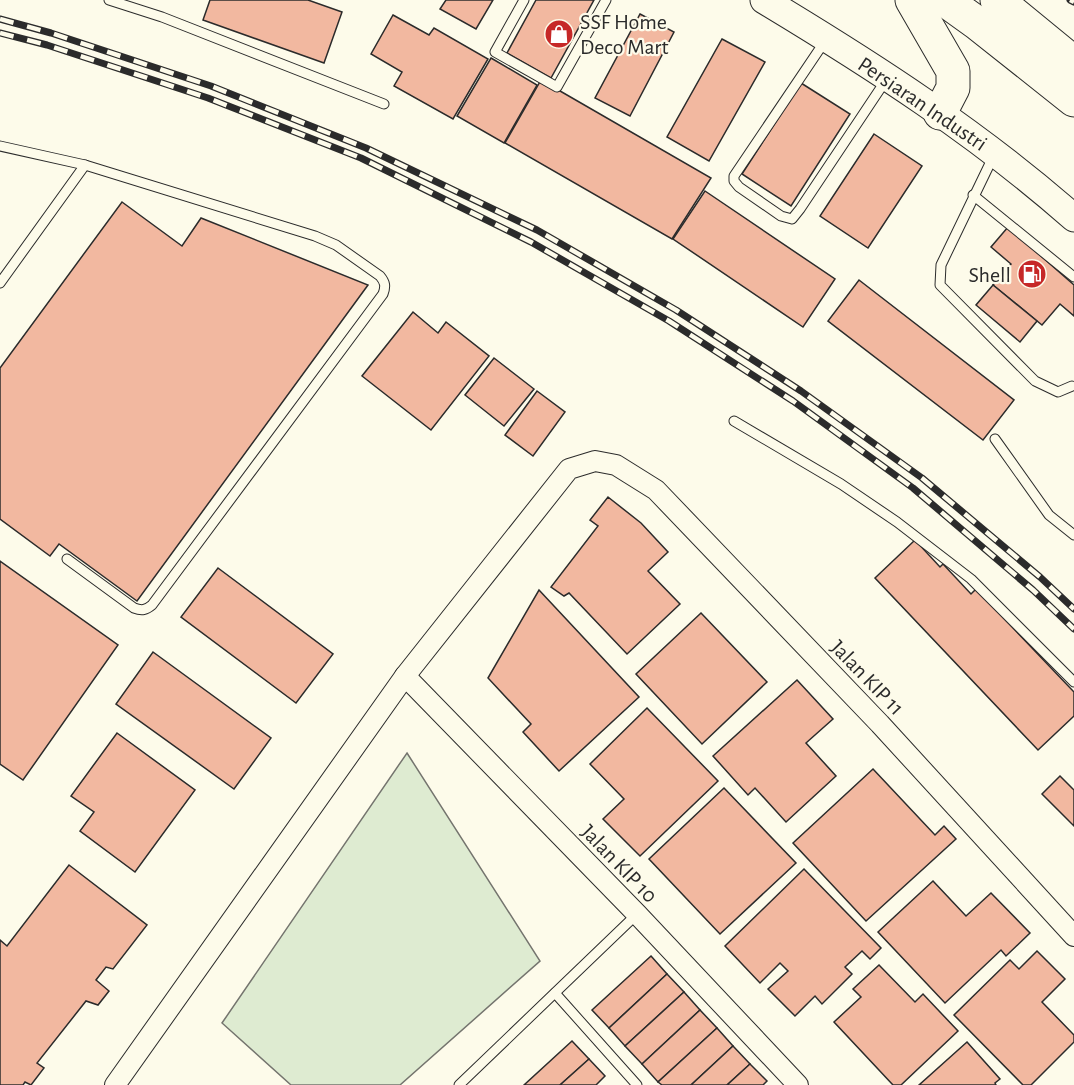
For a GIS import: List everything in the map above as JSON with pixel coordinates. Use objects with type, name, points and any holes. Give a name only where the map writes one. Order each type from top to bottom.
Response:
[{"type":"highway","points":[[912,0],[953,71],[953,88],[940,113]]},
{"type":"highway","points":[[945,0],[1074,100]]},
{"type":"highway","points":[[997,0],[1074,63]]},
{"type":"street","name":"Persiaran Industri","points":[[764,0],[827,38],[940,113],[995,153],[1074,218]]},
{"type":"street","name":"Jalan KIP 11","points":[[405,676],[569,469],[595,461],[616,465],[656,490],[880,724],[1074,936]]},
{"type":"street","name":"Jalan KIP 10","points":[[405,676],[637,914],[797,1085]]},
{"type":"street","points":[[115,1085],[405,676]]},
{"type":"lane","points":[[109,0],[172,21],[384,104]]},
{"type":"lane","points":[[524,0],[495,52],[557,87],[606,0]]},
{"type":"lane","points":[[827,38],[734,176],[734,181],[739,187],[781,216],[792,219],[800,209],[887,78]]},
{"type":"lane","points":[[0,157],[3,147],[85,165],[315,236],[336,245],[380,276],[386,288],[152,605],[147,609],[134,608],[67,559]]},
{"type":"lane","points":[[995,153],[940,265],[940,285],[1035,381],[1058,392],[1072,386]]},
{"type":"lane","points":[[2,278],[85,165]]},
{"type":"lane","points":[[973,195],[1074,277]]},
{"type":"lane","points":[[734,421],[841,484],[897,522],[971,579],[1074,682]]},
{"type":"lane","points":[[995,439],[1050,515],[1074,535]]},
{"type":"lane","points":[[459,1085],[637,914]]},
{"type":"lane","points":[[555,993],[637,1085]]},
{"type":"green space","points":[[407,753],[540,961],[400,1085],[291,1085],[222,1023]]},
{"type":"building","points":[[210,0],[308,0],[342,12],[324,63],[203,20]]},
{"type":"building","points":[[446,0],[493,0],[476,29],[440,9]]},
{"type":"building","points":[[536,0],[594,0],[551,78],[507,53]]},
{"type":"building","points":[[640,14],[674,32],[630,116],[595,98]]},
{"type":"building","points":[[393,15],[429,35],[434,28],[488,59],[453,119],[394,86],[402,72],[371,54]]},
{"type":"building","points":[[722,39],[765,62],[709,161],[667,137]]},
{"type":"building","points":[[491,58],[537,85],[504,143],[457,116]]},
{"type":"building","points":[[541,80],[711,178],[672,239],[505,143]]},
{"type":"building","points":[[801,83],[850,114],[791,206],[742,174]]},
{"type":"building","points":[[874,134],[922,166],[868,248],[820,216]]},
{"type":"building","points":[[705,191],[835,279],[803,327],[673,239]]},
{"type":"building","points":[[122,202],[182,246],[201,218],[368,285],[137,601],[59,544],[50,556],[0,519],[0,368]]},
{"type":"building","name":"Shell","points":[[1008,227],[1074,285],[1074,316],[1060,304],[1042,325],[993,285],[1011,264],[991,247]]},
{"type":"building","points":[[859,280],[1014,400],[983,440],[828,321]]},
{"type":"building","points":[[993,285],[1037,321],[1020,342],[976,305]]},
{"type":"building","points":[[413,312],[438,333],[446,322],[489,356],[431,430],[362,376]]},
{"type":"building","points":[[494,358],[534,389],[504,426],[465,395]]},
{"type":"building","points":[[537,391],[565,412],[533,456],[505,435]]},
{"type":"building","points":[[608,497],[641,523],[668,552],[648,571],[680,604],[627,654],[569,593],[564,596],[551,587],[598,526],[590,520]]},
{"type":"building","points":[[915,540],[940,567],[943,564],[971,594],[976,589],[1074,692],[1074,716],[1038,750],[875,578]]},
{"type":"building","points":[[0,561],[118,645],[23,780],[0,764]]},
{"type":"building","points":[[218,568],[333,654],[296,703],[181,617]]},
{"type":"building","points":[[539,590],[639,697],[559,771],[523,732],[531,724],[488,678]]},
{"type":"building","points":[[701,613],[767,682],[702,744],[636,674]]},
{"type":"building","points":[[153,652],[271,738],[234,789],[116,704]]},
{"type":"building","points":[[797,680],[833,719],[806,743],[836,776],[786,822],[755,788],[748,795],[713,756]]},
{"type":"building","points":[[647,708],[718,781],[640,856],[603,819],[624,799],[590,764]]},
{"type":"building","points":[[117,733],[195,790],[135,872],[80,831],[94,812],[71,796]]},
{"type":"building","points":[[873,769],[935,835],[944,826],[956,839],[866,921],[793,843]]},
{"type":"building","points":[[1060,776],[1074,790],[1074,826],[1042,794]]},
{"type":"building","points":[[724,788],[796,863],[720,934],[649,859]]},
{"type":"building","points":[[69,865],[147,925],[113,969],[106,967],[96,980],[109,991],[98,1005],[86,1001],[37,1063],[44,1068],[31,1085],[25,1082],[23,1085],[0,1085],[0,940],[7,946]]},
{"type":"building","points":[[804,869],[881,948],[870,959],[862,951],[845,967],[852,974],[822,1004],[815,996],[795,1016],[768,989],[788,971],[780,963],[760,983],[725,946]]},
{"type":"building","points":[[933,881],[966,916],[991,893],[1030,933],[1006,956],[1001,950],[945,1003],[878,932]]},
{"type":"building","points":[[1037,951],[1065,979],[1042,1002],[1074,1035],[1074,1042],[1031,1085],[1023,1085],[954,1015],[1010,960],[1019,969]]},
{"type":"building","points":[[651,956],[667,974],[609,1028],[592,1010]]},
{"type":"building","points":[[879,965],[915,1002],[923,994],[958,1031],[901,1085],[893,1085],[834,1022],[861,997],[853,989]]},
{"type":"building","points":[[667,974],[684,992],[625,1046],[609,1028]]},
{"type":"building","points":[[684,992],[700,1010],[642,1064],[625,1046]]},
{"type":"building","points":[[700,1010],[717,1028],[658,1082],[642,1064]]},
{"type":"building","points":[[717,1028],[733,1046],[691,1085],[662,1085],[658,1082]]},
{"type":"building","points":[[572,1041],[589,1059],[560,1085],[524,1085]]},
{"type":"building","points":[[967,1042],[1000,1079],[995,1083],[996,1085],[919,1085]]},
{"type":"building","points":[[733,1046],[750,1064],[727,1085],[691,1085]]},
{"type":"building","points":[[589,1059],[605,1076],[596,1085],[560,1085]]},
{"type":"building","points":[[750,1064],[767,1081],[763,1085],[727,1085]]},
{"type":"railway","points":[[1070,0],[1074,2]]},
{"type":"railway","points":[[0,19],[51,33],[211,86],[366,148],[537,230],[676,310],[801,391],[922,478],[1040,577],[1074,609]]},
{"type":"railway","points":[[0,33],[47,45],[208,98],[361,158],[531,242],[669,321],[793,401],[913,488],[1033,590],[1074,629]]},
{"type":"place","name":"SSF Home Deco Mart","points":[[559,34]]},
{"type":"place","name":"Shell","points":[[1032,274]]}]
